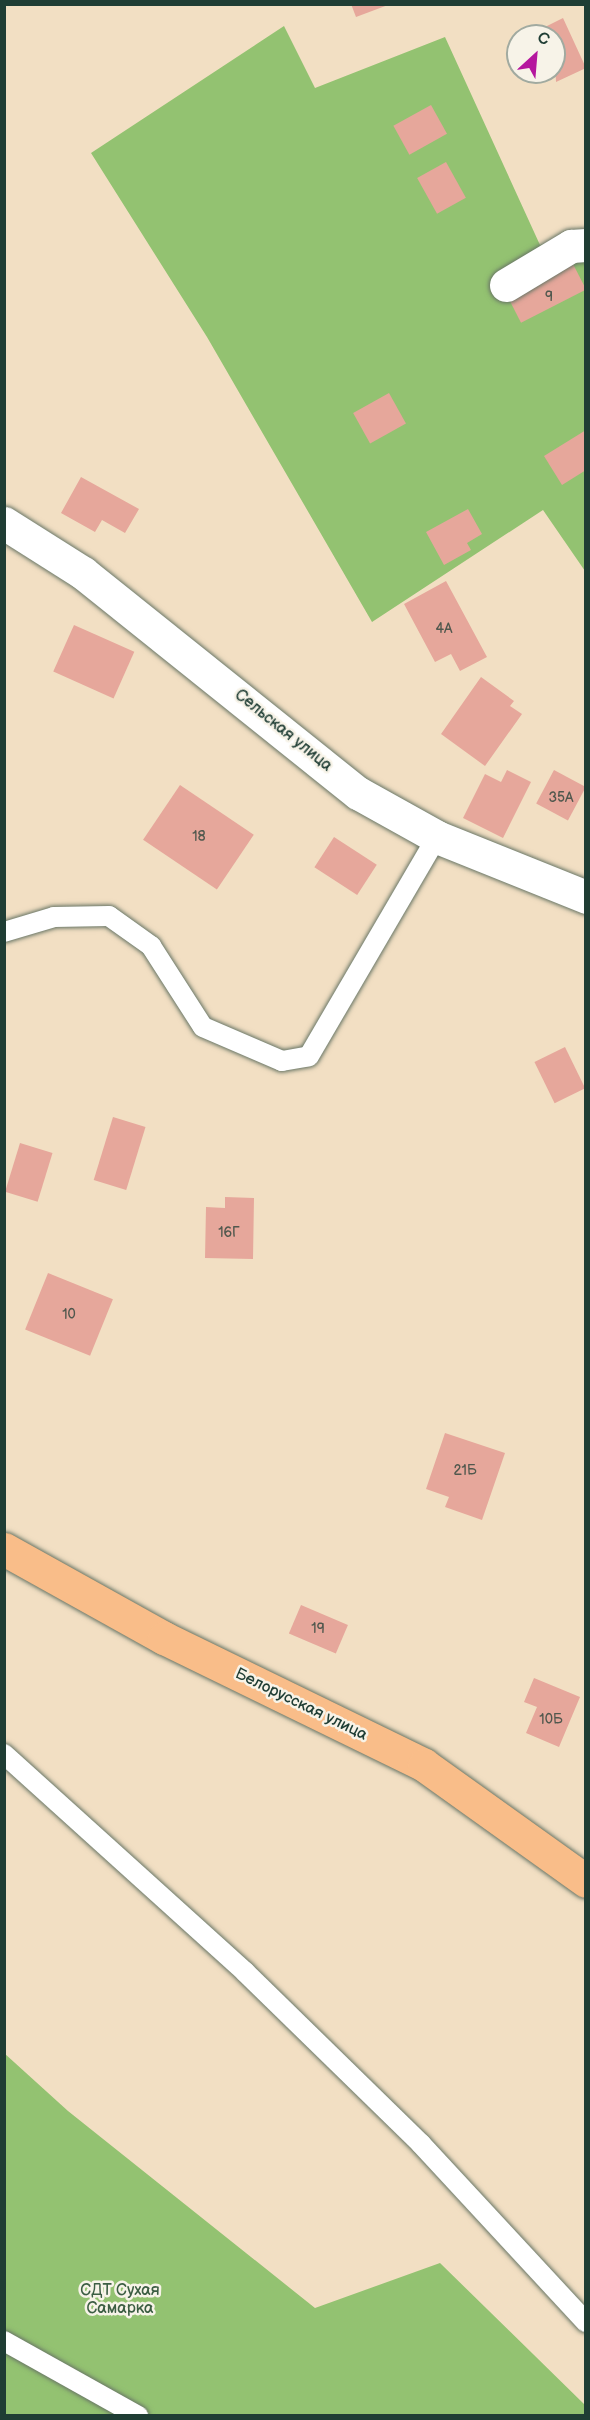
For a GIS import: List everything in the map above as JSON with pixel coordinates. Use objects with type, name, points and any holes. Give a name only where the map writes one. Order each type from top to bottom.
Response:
[{"type":"main road","name":"Белорусская улица","points":[[4,1549],[164,1638],[424,1765],[584,1878]]},
{"type":"street","points":[[507,285],[571,246],[585,245]]},
{"type":"street","name":"Сельская улица","points":[[4,523],[93,580],[358,793],[437,837],[585,897]]},
{"type":"lane","points":[[4,932],[54,917],[109,916],[151,946],[203,1027],[282,1061],[309,1056],[437,837]]},
{"type":"lane","points":[[4,1754],[245,1972],[421,2144],[585,2322]]},
{"type":"lane","points":[[4,2341],[138,2415]]},
{"type":"green space","points":[[284,26],[315,88],[445,37],[540,245],[585,232],[585,571],[543,510],[372,622],[207,337],[91,153]]},
{"type":"green space","name":"СДТ Сухая Самарка","points":[[4,2053],[68,2111],[315,2308],[440,2263],[585,2405],[585,2415],[5,2415]]},
{"type":"building","points":[[351,4],[388,4],[388,5],[356,17]]},
{"type":"building","points":[[563,18],[566,24],[551,24]]},
{"type":"building","points":[[566,25],[586,68],[566,77]]},
{"type":"building","points":[[431,105],[447,134],[409,155],[393,126]]},
{"type":"building","points":[[446,162],[466,198],[437,214],[417,178]]},
{"type":"building","points":[[572,262],[586,290],[521,323],[507,295]]},
{"type":"building","points":[[389,393],[406,424],[370,443],[353,413]]},
{"type":"building","points":[[586,430],[586,470],[562,485],[544,456]]},
{"type":"building","points":[[81,477],[139,509],[125,533],[102,520],[95,532],[61,513]]},
{"type":"building","points":[[468,509],[482,534],[467,543],[471,550],[444,565],[426,532]]},
{"type":"building","points":[[446,581],[487,657],[460,671],[451,654],[435,662],[404,604]]},
{"type":"building","points":[[74,625],[134,652],[114,698],[53,672]]},
{"type":"building","points":[[481,677],[514,701],[510,706],[522,714],[485,766],[441,734]]},
{"type":"building","points":[[507,770],[531,782],[503,838],[463,818],[485,774],[501,782]]},
{"type":"building","points":[[554,770],[586,787],[568,820],[536,804]]},
{"type":"building","points":[[180,785],[254,835],[217,889],[143,840]]},
{"type":"building","points":[[334,837],[377,865],[357,895],[314,867]]},
{"type":"building","points":[[565,1047],[585,1088],[555,1103],[534,1062]]},
{"type":"building","points":[[113,1117],[146,1127],[126,1190],[94,1180]]},
{"type":"building","points":[[20,1143],[53,1153],[38,1202],[5,1192]]},
{"type":"building","points":[[225,1197],[254,1198],[253,1259],[205,1258],[206,1207],[225,1208]]},
{"type":"building","points":[[48,1273],[113,1299],[90,1356],[25,1330]]},
{"type":"building","points":[[445,1433],[505,1453],[482,1520],[445,1507],[449,1497],[426,1489]]},
{"type":"building","points":[[301,1605],[348,1625],[336,1653],[289,1634]]},
{"type":"building","points":[[534,1678],[580,1697],[559,1747],[526,1733],[537,1707],[524,1702]]}]
